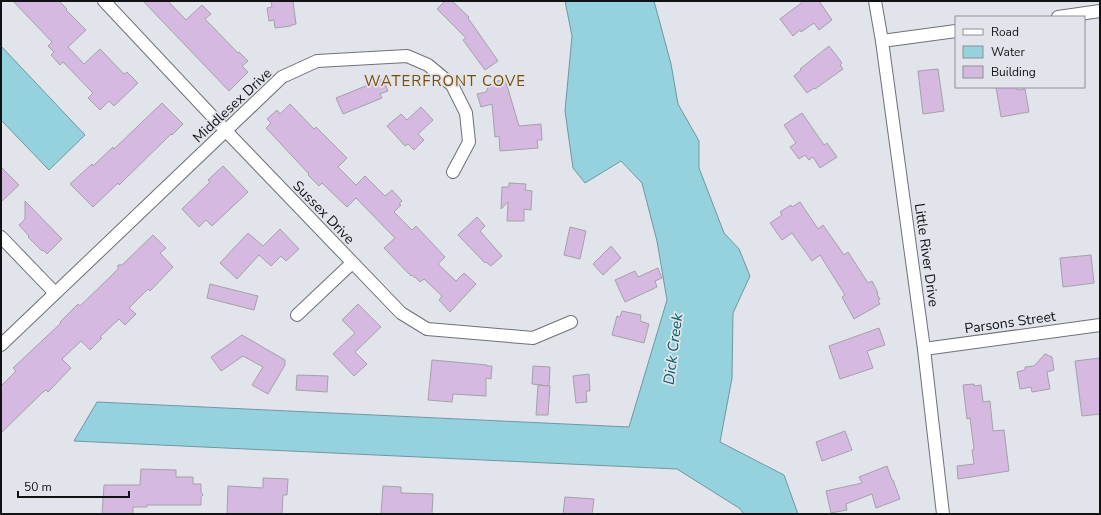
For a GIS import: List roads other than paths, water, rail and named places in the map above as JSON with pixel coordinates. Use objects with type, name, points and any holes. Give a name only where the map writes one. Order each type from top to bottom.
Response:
[{"type":"street","name":"Sussex Drive","points":[[104,1],[226,131],[401,313],[428,329],[533,338],[572,322]]},
{"type":"street","name":"Little River Drive","points":[[875,1],[882,41],[924,349],[943,514]]},
{"type":"street","points":[[1065,16],[1100,11]]},
{"type":"street","points":[[882,41],[955,31]]},
{"type":"street","name":"Middlesex Drive","points":[[1,345],[282,77],[317,62],[407,56],[428,65],[452,85],[466,113],[470,142],[453,172]]},
{"type":"street","points":[[1,237],[55,293]]},
{"type":"street","points":[[298,315],[352,263]]},
{"type":"street","name":"Parsons Street","points":[[924,349],[1100,325]]},
{"type":"water","name":"Dick Creek","points":[[565,1],[654,1],[671,64],[678,104],[699,141],[699,168],[724,233],[739,249],[750,276],[733,313],[732,378],[720,442],[784,475],[798,514],[744,514],[739,508],[677,469],[74,441],[97,402],[629,427],[667,300],[657,241],[642,183],[621,161],[585,183],[573,168],[565,111],[572,36]]},
{"type":"water","points":[[1,46],[85,135],[49,170],[1,120]]},
{"type":"district","name":"WATERFRONT COVE","points":[[445,81]]}]
